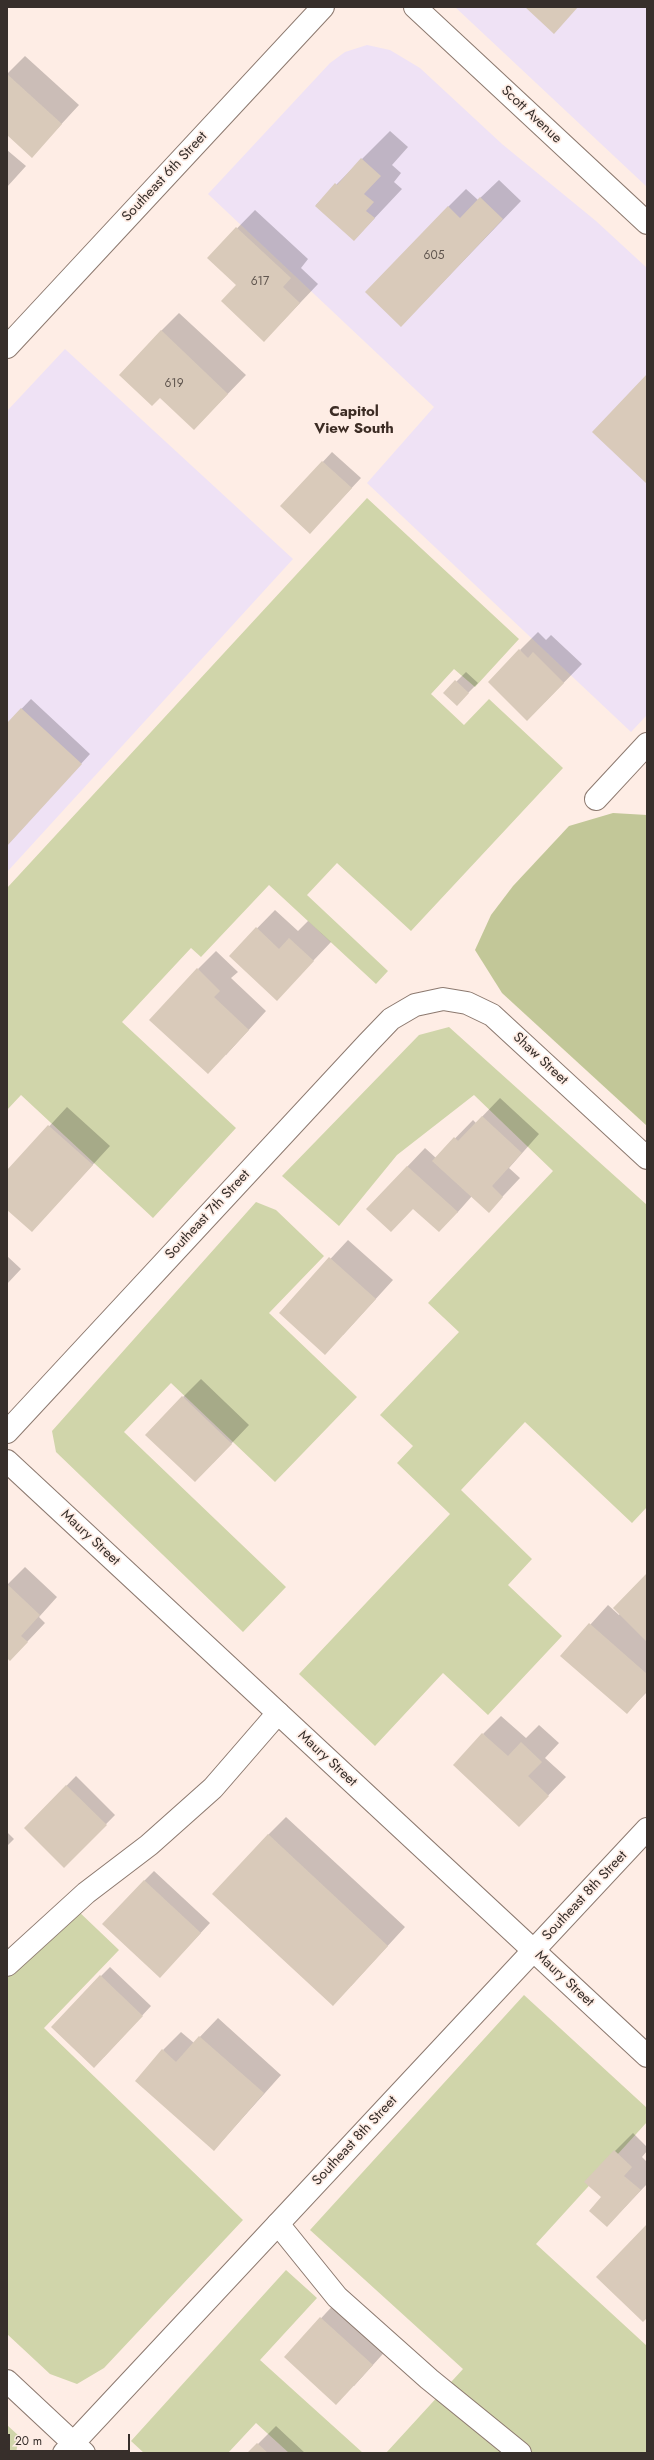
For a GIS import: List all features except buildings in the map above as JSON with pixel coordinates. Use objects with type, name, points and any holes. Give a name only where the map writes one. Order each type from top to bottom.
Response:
[{"type":"street","name":"Southeast 6th Street","points":[[7,347],[323,7]]},
{"type":"street","name":"Scott Avenue","points":[[415,7],[647,223]]},
{"type":"street","points":[[596,799],[647,744]]},
{"type":"street","name":"Shaw Street","points":[[415,1005],[443,999],[467,1004],[492,1015],[647,1158]]},
{"type":"street","name":"Southeast 7th Street","points":[[7,1432],[368,1043],[391,1019],[415,1005]]},
{"type":"street","name":"Maury Street","points":[[7,1461],[647,2056]]},
{"type":"street","points":[[7,1965],[86,1893],[149,1844],[214,1788],[278,1713]]},
{"type":"street","name":"Southeast 8th Street","points":[[73,2450],[278,2224],[647,1829]]},
{"type":"street","points":[[278,2224],[337,2297],[429,2379],[520,2453]]},
{"type":"street","points":[[7,2382],[73,2450]]},
{"type":"shaded area","points":[[455,7],[647,7],[647,187]]},
{"type":"shaded area","points":[[367,45],[390,50],[420,68],[502,144],[596,221],[647,268],[647,715],[631,732],[367,483],[434,407],[208,194],[330,63],[345,52]]},
{"type":"shaded area","points":[[65,349],[293,559],[7,872],[7,411]]},
{"type":"green space","points":[[367,498],[519,639],[475,687],[454,669],[431,694],[464,725],[489,699],[563,768],[411,931],[337,863],[307,895],[388,971],[376,984],[269,885],[201,957],[191,948],[122,1022],[236,1128],[153,1218],[21,1095],[7,1110],[7,888]]},
{"type":"green space","points":[[613,813],[647,815],[647,1126],[502,993],[475,950],[491,915],[513,886],[569,826]]},
{"type":"green space","points":[[449,1027],[647,1205],[647,1507],[632,1523],[525,1422],[461,1490],[532,1559],[508,1585],[562,1636],[488,1715],[443,1673],[375,1746],[299,1674],[450,1514],[397,1463],[413,1446],[380,1415],[459,1332],[428,1303],[553,1171],[474,1095],[397,1155],[339,1226],[282,1176],[419,1035]]},
{"type":"green space","points":[[256,1202],[276,1210],[324,1256],[269,1313],[357,1397],[275,1482],[171,1383],[124,1432],[286,1587],[243,1632],[56,1452],[52,1431]]},
{"type":"green space","points":[[76,1909],[119,1950],[44,2028],[243,2220],[104,2368],[77,2384],[50,2374],[7,2334],[7,1978]]},
{"type":"green space","points":[[524,1995],[647,2108],[647,2122],[536,2244],[647,2346],[647,2453],[386,2453],[463,2369],[310,2230]]},
{"type":"green space","points":[[286,2270],[317,2298],[260,2360],[363,2453],[289,2453],[256,2423],[228,2453],[144,2453],[131,2441]]},
{"type":"green space","points":[[7,2425],[19,2436],[16,2453],[7,2453]]},
{"type":"district","name":"Capitol View South","points":[[354,420]]}]
